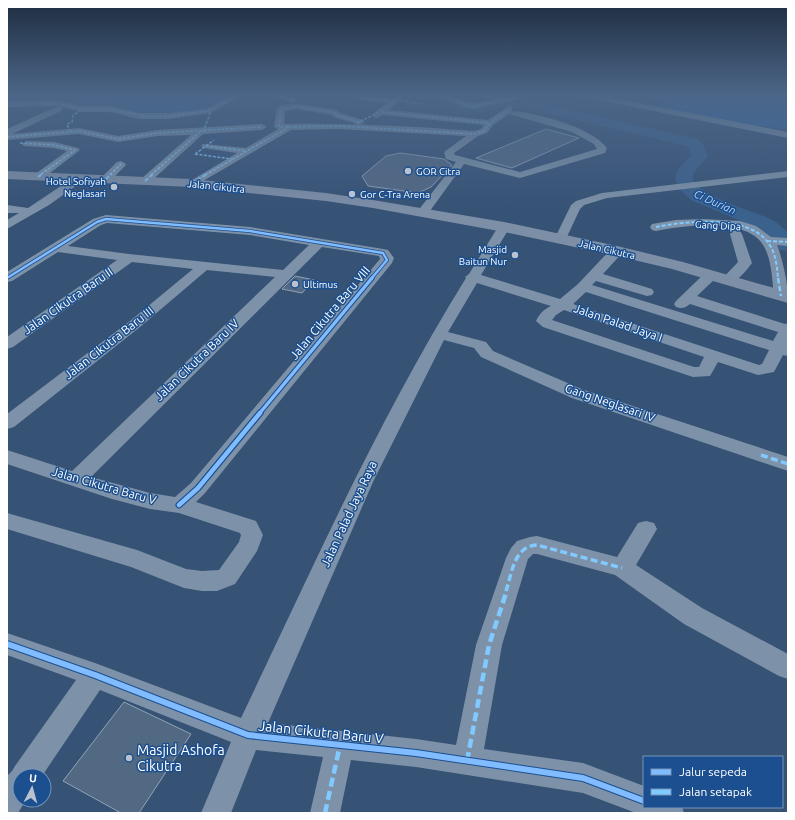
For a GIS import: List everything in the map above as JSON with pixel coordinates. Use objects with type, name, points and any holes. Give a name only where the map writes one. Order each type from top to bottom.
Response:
[{"type":"main road","name":"Jalan Cikutra","points":[[7,175],[192,183],[326,197],[423,212],[504,226],[617,251],[712,275],[785,297]]},
{"type":"street","points":[[7,137],[54,133]]},
{"type":"street","points":[[91,133],[118,138],[153,133]]},
{"type":"street","points":[[145,181],[201,133]]},
{"type":"street","points":[[192,183],[278,133]]},
{"type":"street","points":[[466,133],[475,134]]},
{"type":"street","points":[[475,134],[449,152],[450,156],[515,174],[525,174],[601,151],[602,148],[596,141],[581,133]]},
{"type":"street","points":[[20,143],[54,145],[75,150],[38,177]]},
{"type":"street","points":[[232,159],[195,154],[210,143],[246,151]]},
{"type":"street","points":[[423,212],[462,160]]},
{"type":"street","points":[[106,179],[121,164]]},
{"type":"street","points":[[561,238],[575,207],[580,203],[606,195],[788,174]]},
{"type":"street","points":[[7,226],[36,209],[80,178]]},
{"type":"street","points":[[7,209],[23,210]]},
{"type":"street","name":"Jalan Cikutra Baru VIII","points":[[56,248],[97,222],[106,219],[250,231],[383,253],[387,258],[387,260],[198,488],[179,505]]},
{"type":"street","name":"Gang Dipa","points":[[656,227],[676,223],[733,224],[748,227],[770,241]]},
{"type":"street","name":"Jalan Palad Jaya Raya","points":[[216,813],[248,735],[363,482],[438,334],[504,226]]},
{"type":"street","points":[[728,280],[745,263],[736,234]]},
{"type":"street","points":[[785,297],[770,241],[788,242]]},
{"type":"street","name":"Jalan Cikutra Baru IV","points":[[76,479],[319,242]]},
{"type":"street","points":[[7,278],[56,248],[129,258],[286,274]]},
{"type":"street","points":[[617,251],[563,305],[548,314],[544,322],[693,372],[704,372],[714,355]]},
{"type":"street","name":"Jalan Cikutra Baru II","points":[[7,344],[129,258]]},
{"type":"street","name":"Jalan Cikutra Baru III","points":[[9,419],[135,324],[204,266]]},
{"type":"street","points":[[655,336],[671,314],[712,275]]},
{"type":"street","name":"Jalan Palad Jaya I","points":[[472,277],[563,305],[758,370],[768,368],[783,350]]},
{"type":"street","points":[[588,281],[647,292]]},
{"type":"street","points":[[588,281],[671,314],[783,350],[788,329],[687,298]]},
{"type":"street","name":"Gang Neglasari IV","points":[[438,334],[480,345],[487,354],[578,394],[788,464]]},
{"type":"street","name":"Jalan Cikutra Baru V","points":[[7,457],[112,491],[150,501],[179,505],[248,527],[252,535],[249,545],[227,577],[217,581],[202,581],[184,578],[137,559],[7,521]]},
{"type":"street","points":[[622,568],[646,529]]},
{"type":"street","points":[[468,761],[489,645],[516,558],[526,545],[537,545],[622,568],[693,616],[788,667]]},
{"type":"street","name":"Jalan Cikutra Baru V","points":[[7,644],[95,675],[248,735],[468,761],[583,778],[643,801]]},
{"type":"street","points":[[31,768],[95,675]]},
{"type":"street","points":[[325,813],[340,745]]},
{"type":"street","points":[[659,808],[669,813]]},
{"type":"building","points":[[536,133],[562,133],[579,138],[512,168],[476,158]]},
{"type":"building","name":"GOR Citra","points":[[400,153],[444,159],[452,165],[431,187],[418,193],[368,186],[362,176],[386,156]]},
{"type":"building","name":"Ultimus","points":[[295,276],[314,280],[302,293],[282,289]]},
{"type":"building","name":"Masjid Ashofa Cikutra","points":[[124,702],[191,734],[139,813],[121,813],[63,781]]},
{"type":"waterway","name":"Ci Durian","points":[[653,133],[691,142],[696,145],[697,152],[700,156],[686,171],[684,180],[686,185],[698,196],[767,225],[788,245]]},
{"type":"marked path","points":[[7,137],[52,133]]},
{"type":"marked path","points":[[90,133],[118,139],[156,133]]},
{"type":"marked path","points":[[145,181],[199,133]]},
{"type":"marked path","points":[[192,183],[278,133]]},
{"type":"marked path","points":[[466,133],[477,133]]},
{"type":"marked path","points":[[195,154],[214,140]]},
{"type":"marked path","points":[[20,143],[54,145],[75,150],[38,177]]},
{"type":"marked path","points":[[206,146],[246,151]]},
{"type":"marked path","points":[[195,154],[232,159]]},
{"type":"marked path","points":[[106,179],[121,164]]},
{"type":"marked path","points":[[656,227],[689,223],[729,223],[748,227],[764,238],[773,251],[781,296]]},
{"type":"marked path","points":[[767,241],[788,242]]},
{"type":"marked path","points":[[761,455],[788,464]]},
{"type":"marked path","points":[[467,761],[489,645],[517,558],[521,552],[527,546],[537,545],[622,568]]},
{"type":"marked path","points":[[325,813],[340,745]]},
{"type":"cycle path","points":[[7,278],[97,222],[106,219],[250,231],[383,253],[387,258],[387,260],[198,488],[179,505]]},
{"type":"cycle path","points":[[7,644],[95,675],[248,735],[416,753],[583,778],[643,801]]},
{"type":"place","name":"GOR Citra","points":[[408,171]]},
{"type":"place","name":"Hotel Sofiyah Neglasari","points":[[114,187]]},
{"type":"place","name":"Gor C-Tra Arena","points":[[352,194]]},
{"type":"place","name":"Masjid Baitun Nur","points":[[515,255]]},
{"type":"place","name":"Ultimus","points":[[295,284]]},
{"type":"place","name":"Masjid Ashofa Cikutra","points":[[129,758]]}]
